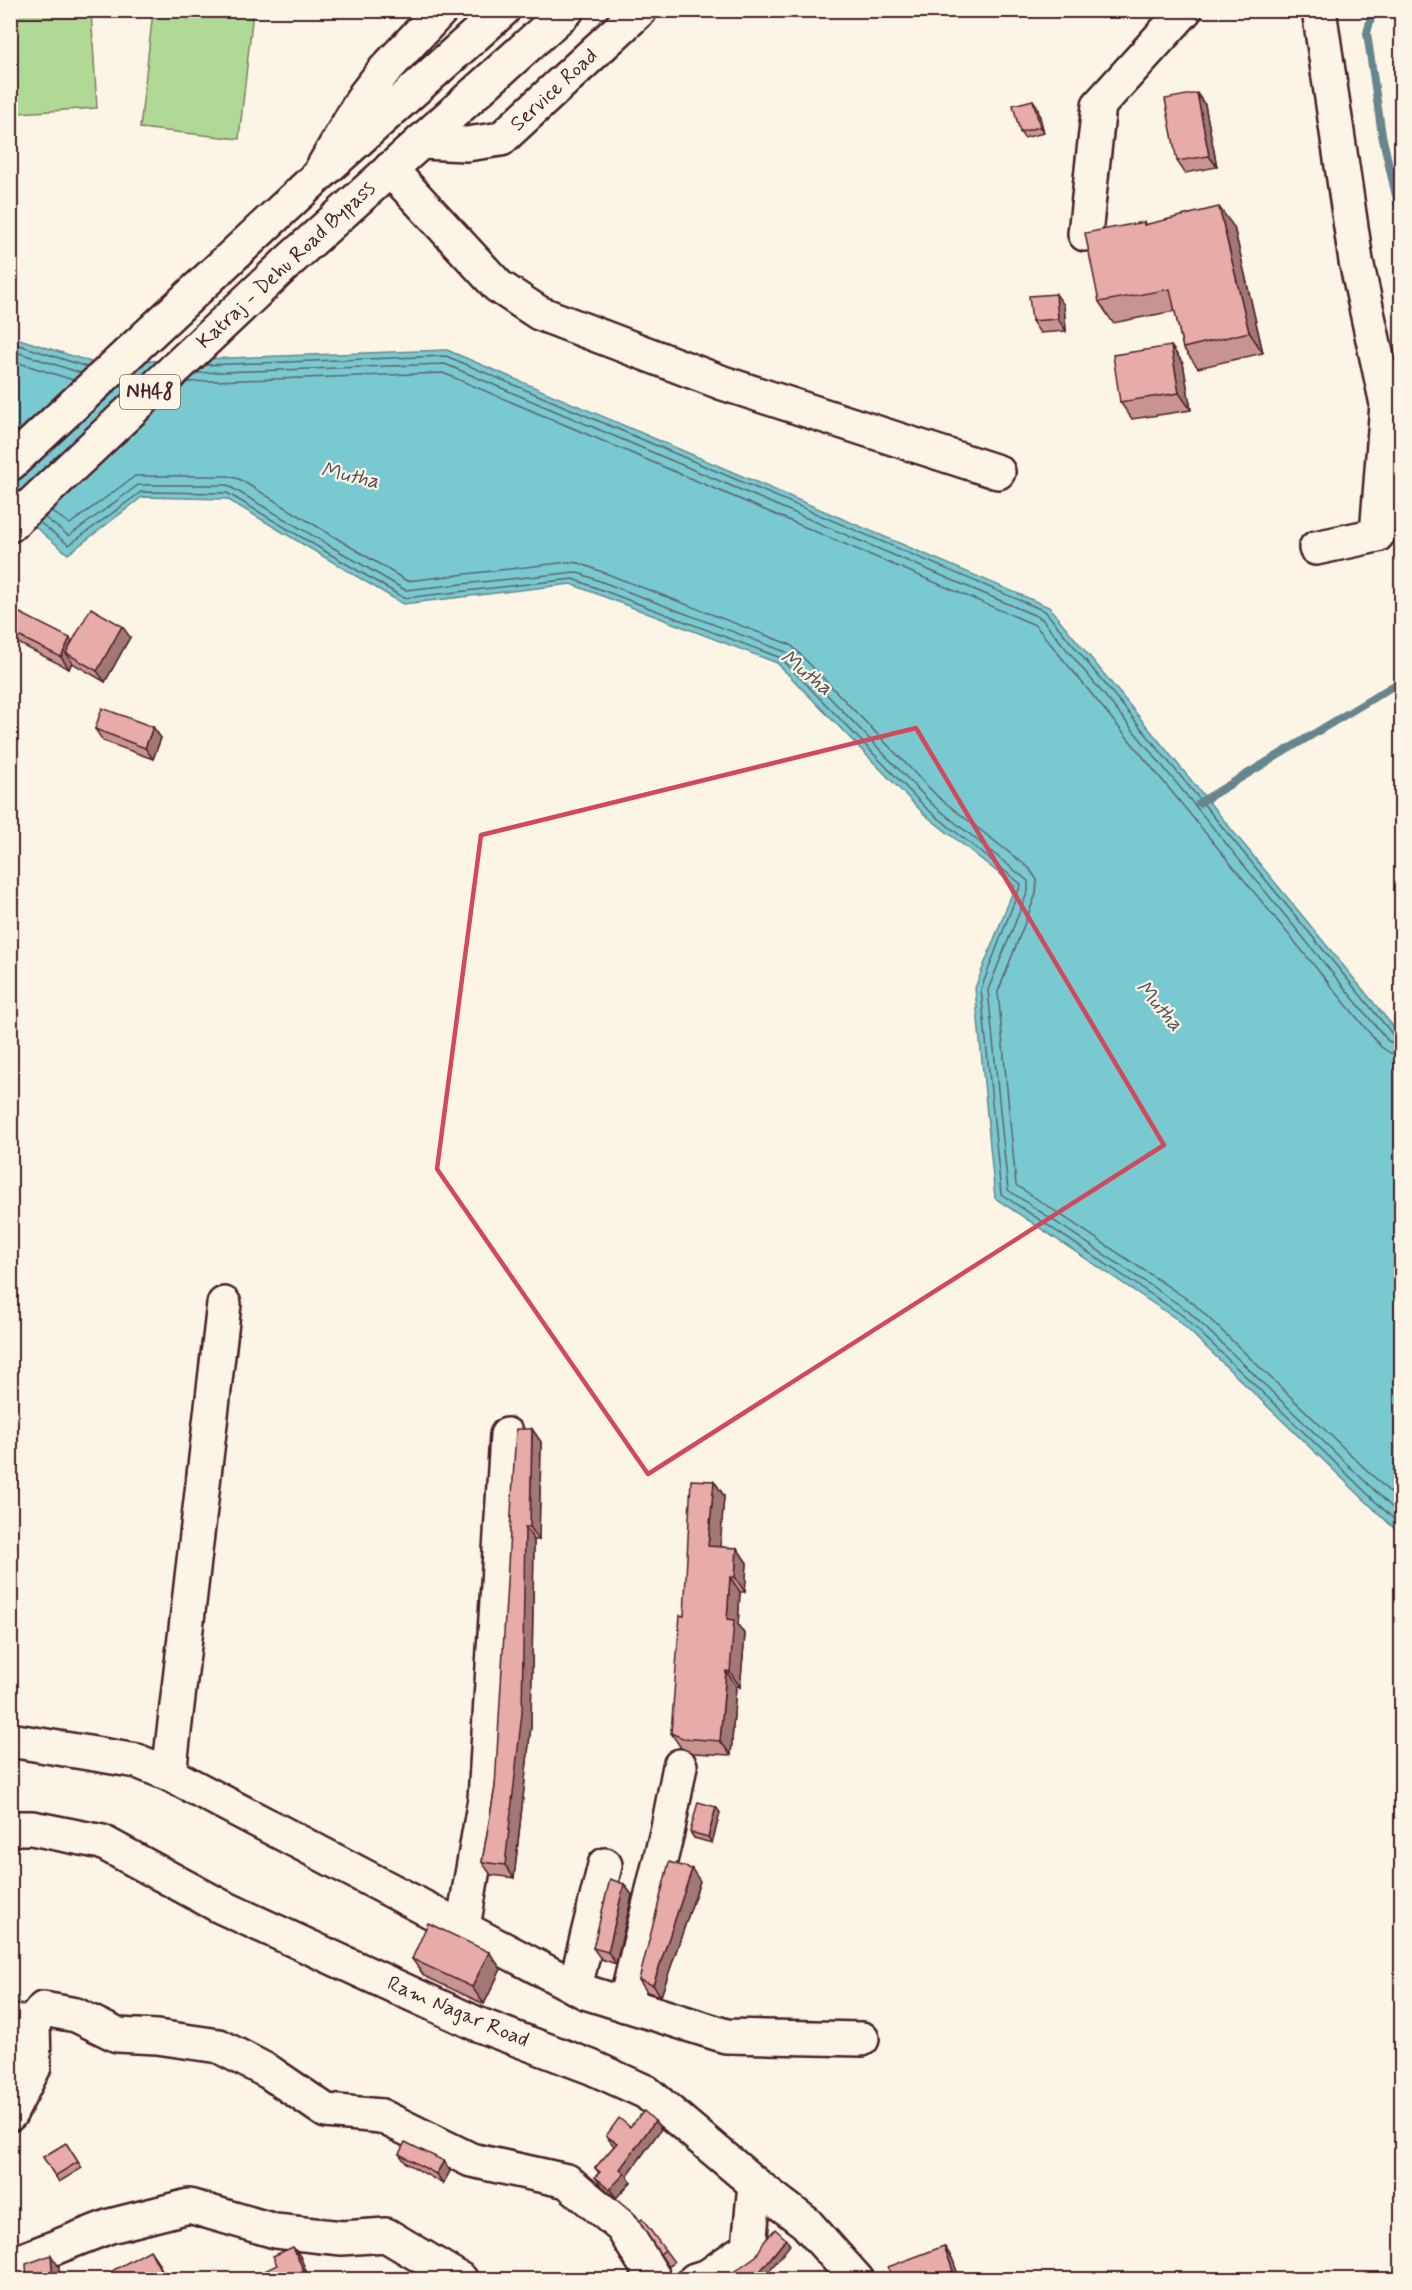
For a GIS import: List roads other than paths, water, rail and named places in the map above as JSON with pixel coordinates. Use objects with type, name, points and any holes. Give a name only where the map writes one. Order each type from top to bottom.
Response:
[{"type":"main road","points":[[318,176],[365,95],[383,72],[441,10]]},
{"type":"main road","name":"Katraj - Dehu Road Bypass","points":[[10,464],[318,176],[503,10]]},
{"type":"main road","name":"Katraj - Dehu Road Bypass","points":[[10,525],[290,260],[567,10]]},
{"type":"main road","name":"Service Road","points":[[421,142],[467,144],[501,139],[640,10]]},
{"type":"main road","points":[[1085,234],[1099,105],[1185,10]]},
{"type":"main road","points":[[1316,548],[1377,535],[1387,404],[1356,261],[1320,10]]},
{"type":"main road","points":[[390,169],[498,286],[539,313],[723,383],[998,472]]},
{"type":"main road","points":[[169,1773],[224,1304]]},
{"type":"main road","points":[[463,1927],[485,1799],[507,1435]]},
{"type":"main road","points":[[10,1740],[137,1761],[169,1773],[575,1987],[624,2005],[726,2036],[862,2039]]},
{"type":"main road","points":[[624,2005],[681,1766]]},
{"type":"main road","name":"Ram Nagar Road","points":[[10,1828],[32,1827],[102,1842],[220,1906],[477,2024],[591,2067],[646,2092],[755,2184],[806,2223],[857,2280]]},
{"type":"main road","points":[[575,1987],[605,1865]]},
{"type":"main road","points":[[10,2114],[34,2067],[22,2022],[43,2009],[76,2015],[117,2035],[158,2037],[219,2046],[268,2072],[326,2111],[381,2116],[471,2160],[567,2181],[622,2227],[655,2280]]},
{"type":"main road","points":[[716,2275],[749,2247],[755,2184]]},
{"type":"main road","points":[[10,2265],[110,2226],[189,2206],[275,2231],[342,2238],[386,2235],[453,2276]]},
{"type":"main road","points":[[412,2280],[453,2276]]},
{"type":"water","name":"Mutha","points":[[10,336],[94,363],[447,350],[1049,607],[1401,1036],[1401,1535],[1178,1320],[995,1198],[975,988],[1015,886],[924,814],[777,663],[571,584],[403,604],[227,499],[142,497],[68,554],[11,507]]},
{"type":"waterway","points":[[1373,10],[1367,33],[1382,135],[1402,222]]},
{"type":"waterway","points":[[1199,803],[1398,683],[1402,675]]}]
